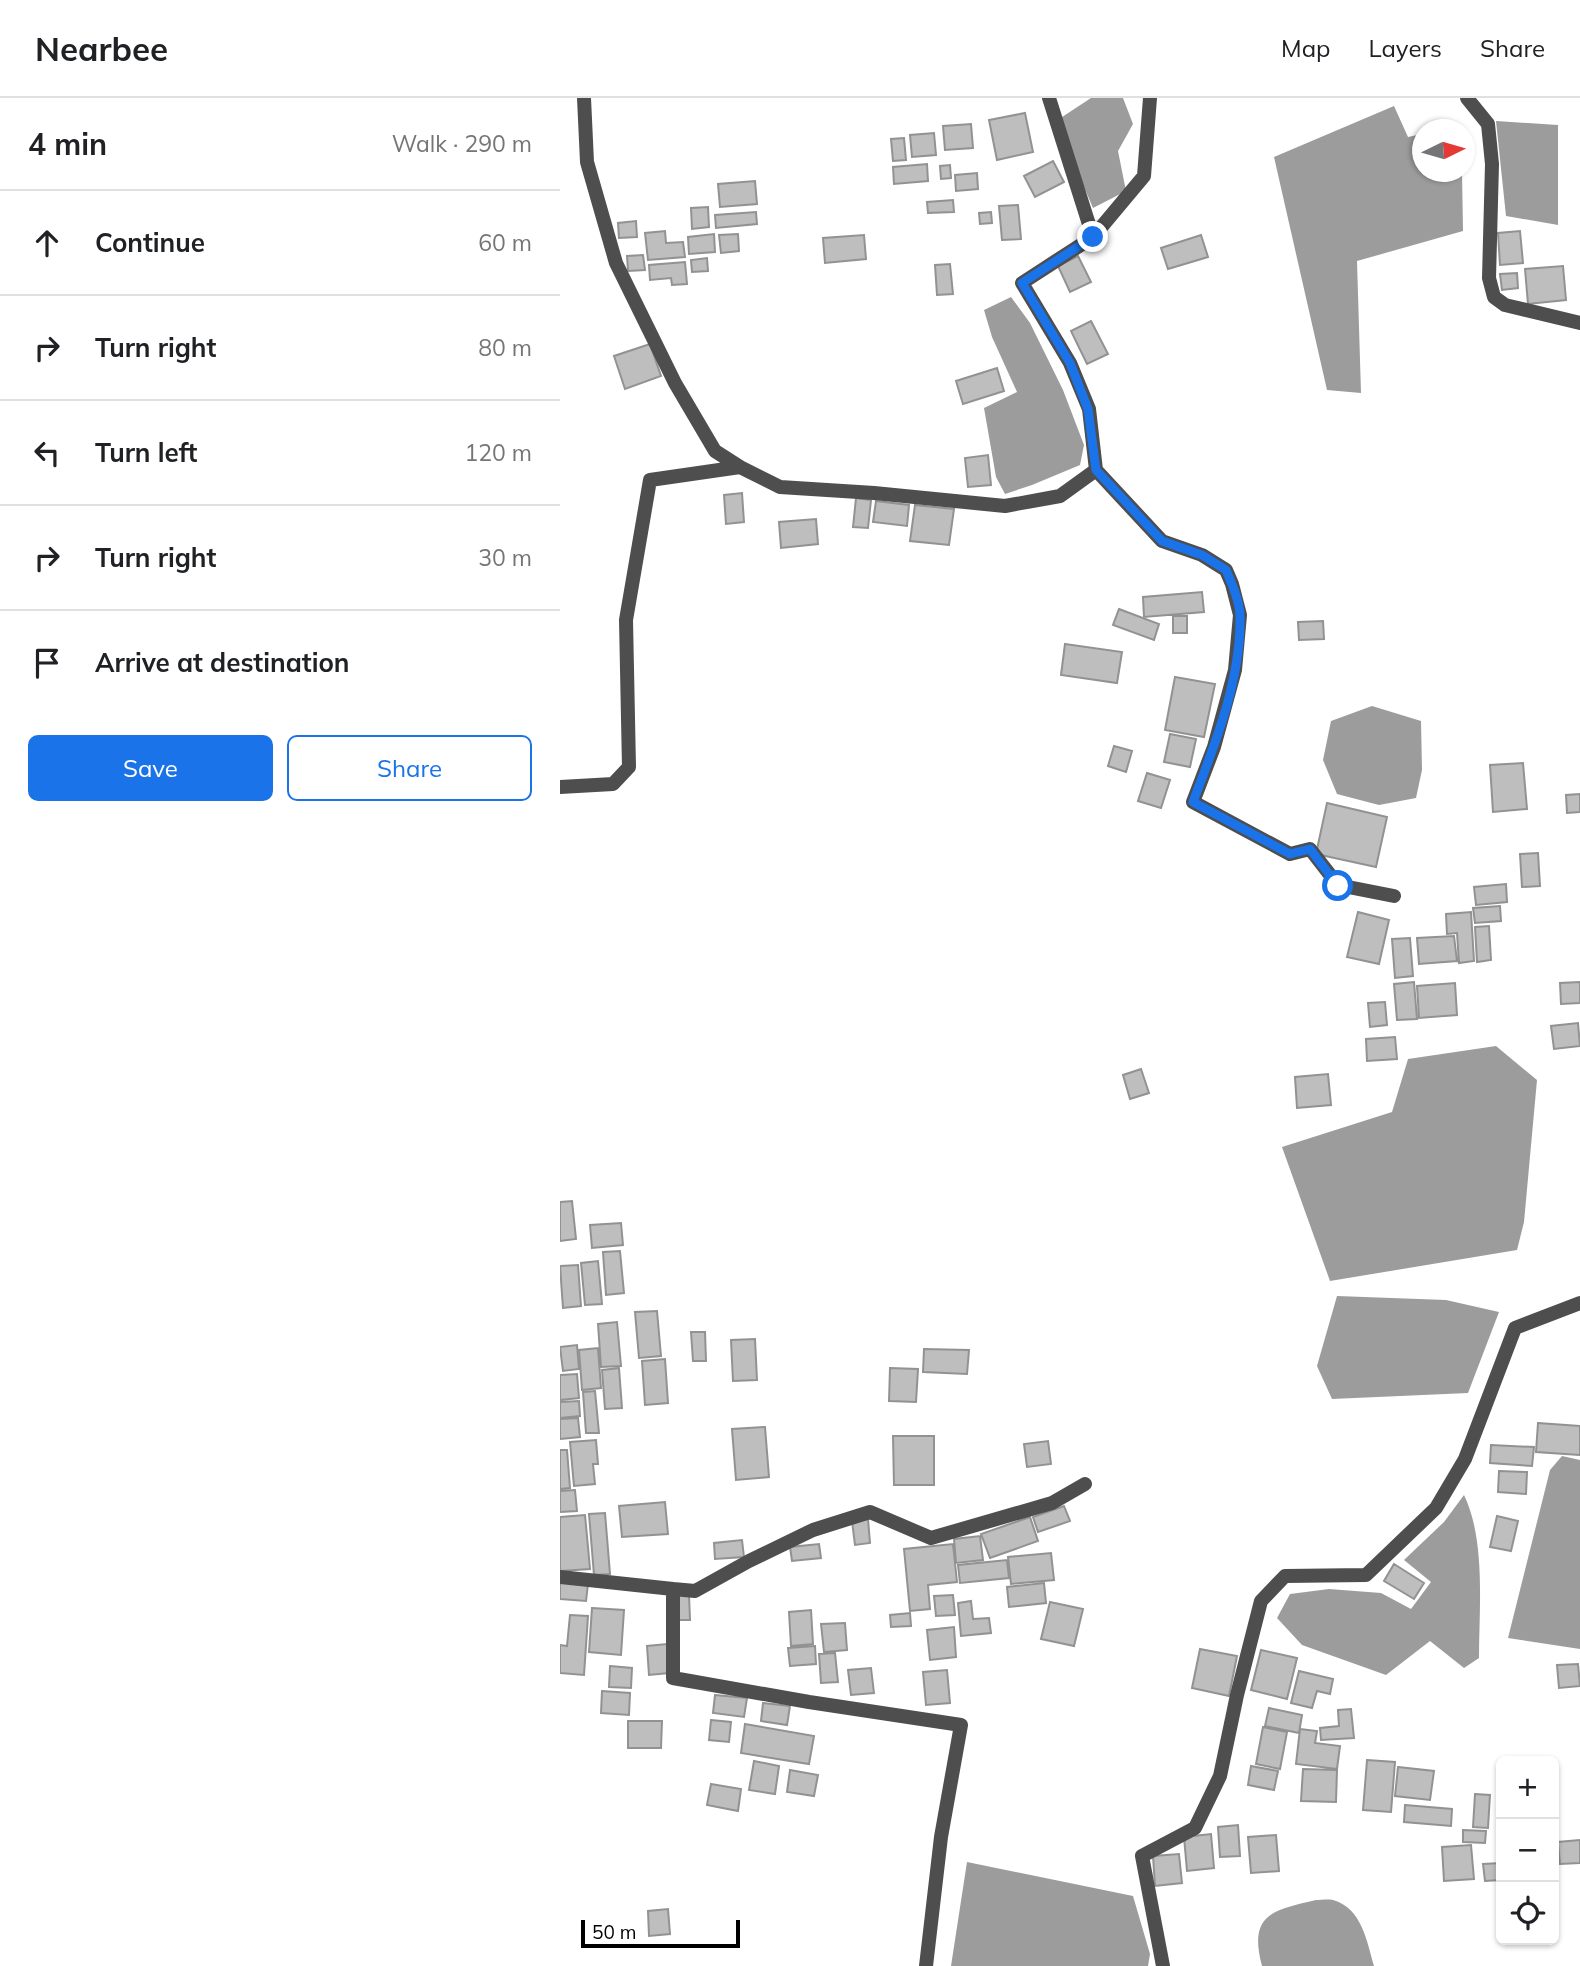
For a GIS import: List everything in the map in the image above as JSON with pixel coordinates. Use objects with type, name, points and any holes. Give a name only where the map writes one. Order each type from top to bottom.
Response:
[{"type":"street","points":[[584,98],[587,162],[616,263],[675,383],[715,451],[780,487],[1005,506],[1059,496],[1096,470]]},
{"type":"street","points":[[1049,98],[1093,237]]},
{"type":"street","points":[[1150,98],[1144,176],[1093,237],[1022,283],[1070,363],[1088,409],[1096,470],[1162,541],[1210,560],[1226,570],[1232,583],[1240,615],[1234,670],[1214,747],[1193,802],[1290,854],[1310,849],[1338,886],[1394,896]]},
{"type":"street","points":[[1467,98],[1485,118],[1489,131],[1492,164],[1489,241],[1491,291],[1499,302],[1505,305],[1580,323]]},
{"type":"street","points":[[560,787],[613,785],[629,767],[626,620],[650,480],[740,467]]},
{"type":"street","points":[[1163,1966],[1142,1856],[1195,1828],[1220,1776],[1261,1601],[1285,1576],[1366,1576],[1436,1508],[1465,1459],[1515,1328],[1580,1303]]},
{"type":"street","points":[[560,1577],[695,1591],[814,1530],[870,1512],[931,1538],[1052,1503],[1086,1484]]},
{"type":"street","points":[[673,1589],[673,1678],[961,1725],[941,1837],[926,1966]]},
{"type":"shaded area","points":[[1091,98],[1123,98],[1133,124],[1118,151],[1126,191],[1093,208],[1056,121]]},
{"type":"shaded area","points":[[1394,106],[1408,137],[1412,136],[1412,182],[1462,182],[1463,231],[1357,261],[1361,393],[1327,390],[1274,157]]},
{"type":"shaded area","points":[[1496,121],[1558,125],[1558,225],[1506,216]]},
{"type":"shaded area","points":[[1011,297],[1030,323],[1063,390],[1084,445],[1080,465],[1005,494],[996,477],[984,408],[1017,392],[992,337],[984,310]]},
{"type":"shaded area","points":[[1372,706],[1421,721],[1422,770],[1416,798],[1379,805],[1337,794],[1323,760],[1331,721]]},
{"type":"shaded area","points":[[1496,1046],[1537,1080],[1524,1222],[1517,1250],[1330,1281],[1282,1147],[1392,1112],[1408,1059]]},
{"type":"shaded area","points":[[1337,1296],[1446,1300],[1499,1312],[1468,1393],[1332,1399],[1317,1366]]},
{"type":"shaded area","points":[[1562,1456],[1580,1460],[1580,1649],[1508,1638],[1550,1470]]},
{"type":"shaded area","points":[[1464,1495],[1476,1533],[1480,1597],[1479,1658],[1464,1668],[1430,1641],[1386,1675],[1302,1645],[1277,1618],[1290,1594],[1329,1589],[1381,1593],[1411,1609],[1431,1582],[1404,1560],[1444,1522]]},
{"type":"shaded area","points":[[967,1862],[1133,1896],[1150,1954],[1148,1966],[951,1966]]},
{"type":"shaded area","points":[[1316,1900],[1333,1900],[1351,1910],[1362,1927],[1374,1966],[1262,1966],[1258,1935],[1268,1917],[1287,1907]]},
{"type":"building","points":[[1025,113],[1033,152],[997,160],[989,120]]},
{"type":"building","points":[[971,124],[973,148],[945,150],[943,126]]},
{"type":"building","points":[[934,133],[936,155],[912,157],[910,135]]},
{"type":"building","points":[[904,138],[906,160],[893,161],[891,139]]},
{"type":"building","points":[[1053,161],[1064,182],[1035,197],[1024,176]]},
{"type":"building","points":[[927,164],[928,181],[894,184],[893,167]]},
{"type":"building","points":[[950,165],[951,178],[941,179],[940,166]]},
{"type":"building","points":[[977,173],[978,189],[956,191],[955,175]]},
{"type":"building","points":[[755,181],[757,204],[720,207],[718,184]]},
{"type":"building","points":[[953,200],[954,212],[928,213],[927,202]]},
{"type":"building","points":[[1018,205],[1021,239],[1002,240],[999,206]]},
{"type":"building","points":[[708,207],[709,227],[692,229],[691,208]]},
{"type":"building","points":[[756,212],[757,224],[716,228],[715,215]]},
{"type":"building","points":[[991,212],[992,223],[980,224],[979,213]]},
{"type":"building","points":[[636,221],[637,237],[619,238],[618,223]]},
{"type":"building","points":[[665,231],[666,243],[683,242],[685,257],[648,260],[645,233]]},
{"type":"building","points":[[1520,231],[1523,263],[1500,265],[1498,233]]},
{"type":"building","points":[[714,234],[715,252],[689,254],[688,237]]},
{"type":"building","points":[[738,234],[739,251],[721,253],[719,235]]},
{"type":"building","points":[[864,235],[866,259],[825,263],[823,238]]},
{"type":"building","points":[[1201,235],[1208,257],[1168,269],[1161,248]]},
{"type":"building","points":[[643,255],[645,270],[628,271],[627,256]]},
{"type":"building","points":[[1078,256],[1091,282],[1070,292],[1058,266]]},
{"type":"building","points":[[707,258],[708,271],[692,272],[691,260]]},
{"type":"building","points":[[685,262],[687,284],[672,285],[671,278],[650,280],[649,265]]},
{"type":"building","points":[[950,264],[953,294],[937,295],[935,265]]},
{"type":"building","points":[[1563,266],[1566,300],[1528,304],[1525,269]]},
{"type":"building","points":[[1517,273],[1518,288],[1502,290],[1500,274]]},
{"type":"building","points":[[1091,321],[1108,354],[1087,364],[1071,331]]},
{"type":"building","points":[[650,344],[661,376],[625,389],[614,356]]},
{"type":"building","points":[[997,368],[1004,391],[963,404],[956,381]]},
{"type":"building","points":[[988,455],[991,485],[968,487],[965,458]]},
{"type":"building","points":[[742,493],[744,522],[726,524],[724,495]]},
{"type":"building","points":[[856,498],[871,500],[868,528],[853,527]]},
{"type":"building","points":[[876,501],[909,505],[907,526],[873,522]]},
{"type":"building","points":[[915,505],[954,509],[949,545],[910,541]]},
{"type":"building","points":[[816,519],[818,544],[781,548],[779,522]]},
{"type":"building","points":[[1202,592],[1204,612],[1144,617],[1143,597]]},
{"type":"building","points":[[1119,609],[1159,624],[1154,640],[1113,625]]},
{"type":"building","points":[[1173,616],[1187,616],[1187,633],[1173,633]]},
{"type":"building","points":[[1323,621],[1324,639],[1299,640],[1298,622]]},
{"type":"building","points":[[1065,644],[1122,652],[1117,683],[1061,675]]},
{"type":"building","points":[[1175,677],[1215,684],[1204,737],[1165,730]]},
{"type":"building","points":[[1170,734],[1196,739],[1190,767],[1164,762]]},
{"type":"building","points":[[1114,746],[1132,751],[1126,772],[1108,766]]},
{"type":"building","points":[[1523,763],[1527,809],[1493,812],[1490,765]]},
{"type":"building","points":[[1147,773],[1170,780],[1161,808],[1138,801]]},
{"type":"building","points":[[1580,794],[1580,812],[1567,813],[1566,795]]},
{"type":"building","points":[[1327,803],[1387,817],[1376,867],[1316,854]]},
{"type":"building","points":[[1538,853],[1540,886],[1522,887],[1520,854]]},
{"type":"building","points":[[1506,884],[1507,902],[1476,905],[1474,887]]},
{"type":"building","points":[[1500,906],[1501,921],[1475,923],[1473,908]]},
{"type":"building","points":[[1358,912],[1389,920],[1379,964],[1347,957]]},
{"type":"building","points":[[1471,912],[1474,961],[1459,963],[1457,933],[1447,934],[1446,914]]},
{"type":"building","points":[[1489,926],[1491,960],[1477,962],[1475,927]]},
{"type":"building","points":[[1454,936],[1457,961],[1419,964],[1417,938]]},
{"type":"building","points":[[1410,938],[1413,976],[1395,978],[1392,939]]},
{"type":"building","points":[[1414,982],[1417,1019],[1397,1020],[1394,984]]},
{"type":"building","points":[[1580,982],[1580,1003],[1561,1004],[1560,983]]},
{"type":"building","points":[[1455,983],[1457,1015],[1419,1018],[1417,986]]},
{"type":"building","points":[[1385,1002],[1387,1025],[1370,1027],[1368,1003]]},
{"type":"building","points":[[1578,1023],[1580,1046],[1554,1049],[1551,1026]]},
{"type":"building","points":[[1395,1037],[1397,1059],[1367,1061],[1366,1039]]},
{"type":"building","points":[[1141,1069],[1149,1093],[1130,1099],[1123,1075]]},
{"type":"building","points":[[1328,1074],[1331,1105],[1297,1108],[1295,1077]]},
{"type":"building","points":[[572,1201],[576,1239],[560,1241],[560,1202]]},
{"type":"building","points":[[621,1223],[623,1245],[592,1248],[590,1225]]},
{"type":"building","points":[[620,1251],[624,1293],[606,1295],[603,1252]]},
{"type":"building","points":[[598,1261],[602,1304],[585,1305],[581,1263]]},
{"type":"building","points":[[578,1265],[581,1306],[563,1308],[560,1266]]},
{"type":"building","points":[[657,1311],[661,1356],[639,1358],[635,1312]]},
{"type":"building","points":[[617,1322],[621,1366],[601,1367],[598,1324]]},
{"type":"building","points":[[691,1332],[705,1332],[706,1361],[693,1361]]},
{"type":"building","points":[[755,1339],[757,1380],[733,1381],[731,1340]]},
{"type":"building","points":[[577,1345],[579,1369],[563,1371],[560,1347]]},
{"type":"building","points":[[598,1348],[601,1388],[582,1390],[579,1350]]},
{"type":"building","points":[[924,1349],[969,1350],[967,1374],[923,1372]]},
{"type":"building","points":[[665,1359],[668,1403],[645,1405],[642,1361]]},
{"type":"building","points":[[619,1368],[622,1408],[605,1409],[602,1370]]},
{"type":"building","points":[[890,1368],[918,1369],[916,1402],[889,1401]]},
{"type":"building","points":[[577,1374],[579,1398],[560,1400],[560,1375]]},
{"type":"building","points":[[595,1391],[599,1433],[586,1433],[583,1392]]},
{"type":"building","points":[[579,1401],[580,1416],[560,1418],[560,1402]]},
{"type":"building","points":[[578,1418],[580,1437],[560,1439],[560,1419]]},
{"type":"building","points":[[1538,1423],[1580,1426],[1580,1455],[1536,1452]]},
{"type":"building","points":[[765,1427],[769,1477],[736,1480],[732,1429]]},
{"type":"building","points":[[893,1436],[934,1436],[934,1485],[894,1485]]},
{"type":"building","points":[[596,1440],[598,1464],[593,1464],[595,1484],[574,1486],[570,1442]]},
{"type":"building","points":[[1048,1441],[1051,1464],[1027,1467],[1024,1444]]},
{"type":"building","points":[[1491,1445],[1534,1447],[1532,1466],[1490,1463]]},
{"type":"building","points":[[560,1450],[567,1450],[570,1488],[560,1489]]},
{"type":"building","points":[[1499,1471],[1527,1472],[1526,1494],[1498,1492]]},
{"type":"building","points":[[575,1490],[577,1511],[560,1512],[560,1491]]},
{"type":"building","points":[[665,1502],[668,1534],[622,1537],[619,1506]]},
{"type":"building","points":[[1064,1506],[1070,1521],[1038,1532],[1033,1517]]},
{"type":"building","points":[[605,1513],[610,1574],[594,1575],[589,1514]]},
{"type":"building","points":[[585,1515],[590,1569],[560,1571],[560,1517]]},
{"type":"building","points":[[1497,1516],[1518,1521],[1511,1551],[1490,1547]]},
{"type":"building","points":[[1030,1517],[1038,1541],[990,1558],[981,1534]]},
{"type":"building","points":[[868,1519],[870,1543],[855,1545],[852,1521]]},
{"type":"building","points":[[980,1536],[983,1560],[956,1563],[954,1539]]},
{"type":"building","points":[[742,1540],[744,1557],[715,1559],[714,1543]]},
{"type":"building","points":[[819,1544],[821,1558],[792,1561],[790,1547]]},
{"type":"building","points":[[953,1544],[957,1582],[928,1585],[930,1609],[910,1611],[904,1549]]},
{"type":"building","points":[[1051,1553],[1054,1580],[1011,1584],[1008,1557]]},
{"type":"building","points":[[1007,1560],[1009,1578],[960,1583],[958,1565]]},
{"type":"building","points":[[1394,1564],[1424,1583],[1414,1599],[1384,1581]]},
{"type":"building","points":[[560,1581],[588,1584],[586,1601],[560,1599]]},
{"type":"building","points":[[1044,1583],[1046,1603],[1009,1607],[1007,1587]]},
{"type":"building","points":[[677,1595],[689,1595],[690,1620],[678,1620]]},
{"type":"building","points":[[953,1595],[955,1615],[936,1616],[934,1596]]},
{"type":"building","points":[[971,1601],[973,1619],[989,1618],[991,1633],[961,1636],[958,1603]]},
{"type":"building","points":[[1050,1602],[1083,1609],[1074,1646],[1041,1639]]},
{"type":"building","points":[[592,1608],[624,1610],[621,1655],[589,1652]]},
{"type":"building","points":[[811,1610],[813,1644],[791,1646],[789,1612]]},
{"type":"building","points":[[910,1613],[911,1626],[891,1627],[890,1615]]},
{"type":"building","points":[[570,1615],[588,1616],[584,1675],[560,1673],[560,1645],[567,1646]]},
{"type":"building","points":[[845,1623],[847,1650],[824,1652],[821,1624]]},
{"type":"building","points":[[954,1627],[956,1657],[930,1660],[927,1630]]},
{"type":"building","points":[[667,1644],[669,1673],[649,1675],[647,1646]]},
{"type":"building","points":[[815,1646],[816,1664],[790,1666],[788,1648]]},
{"type":"building","points":[[1200,1649],[1237,1656],[1229,1696],[1192,1688]]},
{"type":"building","points":[[1261,1650],[1297,1658],[1287,1699],[1251,1690]]},
{"type":"building","points":[[835,1653],[838,1682],[821,1683],[819,1654]]},
{"type":"building","points":[[1578,1664],[1580,1686],[1559,1688],[1557,1665]]},
{"type":"building","points":[[610,1666],[632,1668],[631,1688],[609,1687]]},
{"type":"building","points":[[871,1668],[874,1693],[851,1695],[848,1670]]},
{"type":"building","points":[[947,1670],[950,1703],[926,1705],[923,1672]]},
{"type":"building","points":[[1299,1671],[1333,1679],[1330,1694],[1317,1691],[1312,1708],[1291,1703]]},
{"type":"building","points":[[602,1691],[630,1693],[629,1715],[601,1713]]},
{"type":"building","points":[[715,1695],[747,1698],[744,1717],[713,1713]]},
{"type":"building","points":[[763,1703],[790,1706],[787,1725],[761,1721]]},
{"type":"building","points":[[1269,1708],[1302,1715],[1299,1733],[1265,1726]]},
{"type":"building","points":[[1351,1709],[1354,1738],[1321,1740],[1320,1728],[1339,1726],[1338,1710]]},
{"type":"building","points":[[711,1720],[731,1722],[729,1742],[709,1740]]},
{"type":"building","points":[[628,1721],[662,1721],[661,1748],[628,1748]]},
{"type":"building","points":[[745,1724],[814,1736],[809,1764],[741,1753]]},
{"type":"building","points":[[1263,1727],[1287,1732],[1280,1769],[1256,1764]]},
{"type":"building","points":[[1300,1729],[1317,1731],[1315,1743],[1340,1746],[1337,1769],[1296,1764]]},
{"type":"building","points":[[1367,1760],[1395,1762],[1391,1812],[1363,1810]]},
{"type":"building","points":[[754,1761],[779,1766],[775,1794],[749,1790]]},
{"type":"building","points":[[1251,1766],[1278,1771],[1274,1790],[1248,1785]]},
{"type":"building","points":[[1398,1767],[1434,1771],[1430,1800],[1395,1796]]},
{"type":"building","points":[[1303,1769],[1337,1770],[1336,1802],[1301,1801]]},
{"type":"building","points":[[790,1770],[818,1775],[814,1796],[787,1792]]},
{"type":"building","points":[[711,1784],[741,1789],[738,1811],[707,1805]]},
{"type":"building","points":[[1475,1794],[1490,1795],[1488,1828],[1473,1827]]},
{"type":"building","points":[[1405,1805],[1452,1809],[1451,1826],[1404,1822]]},
{"type":"building","points":[[1238,1825],[1240,1856],[1220,1857],[1218,1827]]},
{"type":"building","points":[[1463,1830],[1486,1831],[1485,1843],[1463,1842]]},
{"type":"building","points":[[1211,1834],[1214,1868],[1187,1871],[1184,1837]]},
{"type":"building","points":[[1276,1835],[1279,1871],[1251,1873],[1248,1837]]},
{"type":"building","points":[[1580,1840],[1580,1863],[1560,1864],[1559,1842]]},
{"type":"building","points":[[1471,1845],[1474,1879],[1444,1881],[1442,1847]]},
{"type":"building","points":[[1179,1854],[1182,1883],[1155,1886],[1153,1856]]},
{"type":"building","points":[[1496,1863],[1496,1880],[1485,1881],[1483,1864]]},
{"type":"building","points":[[668,1909],[670,1934],[649,1936],[648,1911]]},
{"type":"route","points":[[1093,237],[1022,283],[1070,363],[1088,409],[1096,470],[1162,541],[1202,555],[1226,570],[1240,615],[1234,670],[1214,747],[1193,802],[1290,854],[1310,849],[1338,886]]}]
